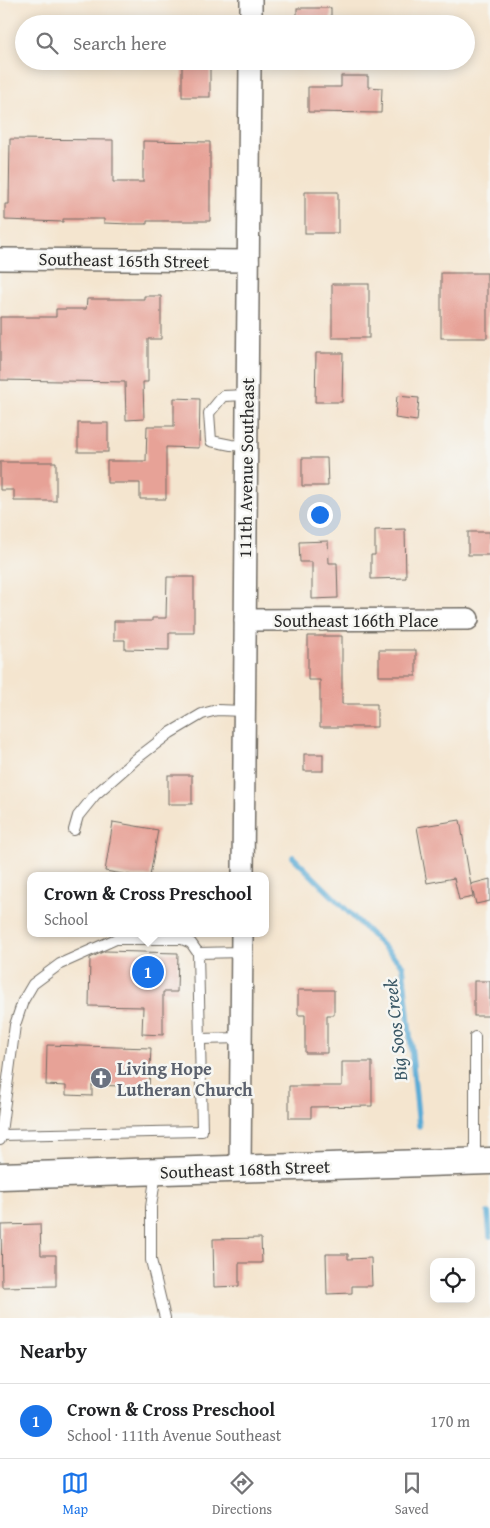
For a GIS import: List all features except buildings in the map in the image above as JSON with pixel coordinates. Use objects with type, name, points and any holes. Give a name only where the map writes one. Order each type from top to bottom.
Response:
[{"type":"street","points":[[251,0],[251,15]]},
{"type":"street","name":"111th Avenue Southeast","points":[[242,872],[250,70]]},
{"type":"street","name":"Southeast 165th Street","points":[[0,259],[248,261]]},
{"type":"street","name":"Southeast 166th Place","points":[[245,620],[468,619]]},
{"type":"street","points":[[240,1169],[242,943]]},
{"type":"street","name":"Southeast 168th Street","points":[[0,1176],[482,1161]]},
{"type":"lane","points":[[247,396],[223,396],[209,413],[212,441],[247,446]]},
{"type":"lane","points":[[74,830],[78,816],[95,795],[136,759],[170,733],[202,714],[217,710],[244,711]]},
{"type":"lane","points":[[116,939],[182,939],[191,942],[198,953],[202,1131],[0,1138],[15,1025],[23,1001],[34,984],[60,964],[116,939]]},
{"type":"lane","points":[[198,953],[242,943]]},
{"type":"lane","points":[[475,1037],[482,1161]]},
{"type":"lane","points":[[200,1039],[241,1038]]},
{"type":"lane","points":[[156,1171],[151,1208],[151,1260],[165,1318]]},
{"type":"waterway","name":"Big Soos Creek","points":[[293,857],[403,966],[419,1126]]},
{"type":"waterway","name":"Big Soos Creek","points":[[488,1213],[490,1236]]},
{"type":"place","name":"Crown & Cross Preschool","points":[[148,972]]},
{"type":"place","name":"Living Hope Lutheran Church","points":[[101,1078]]}]
